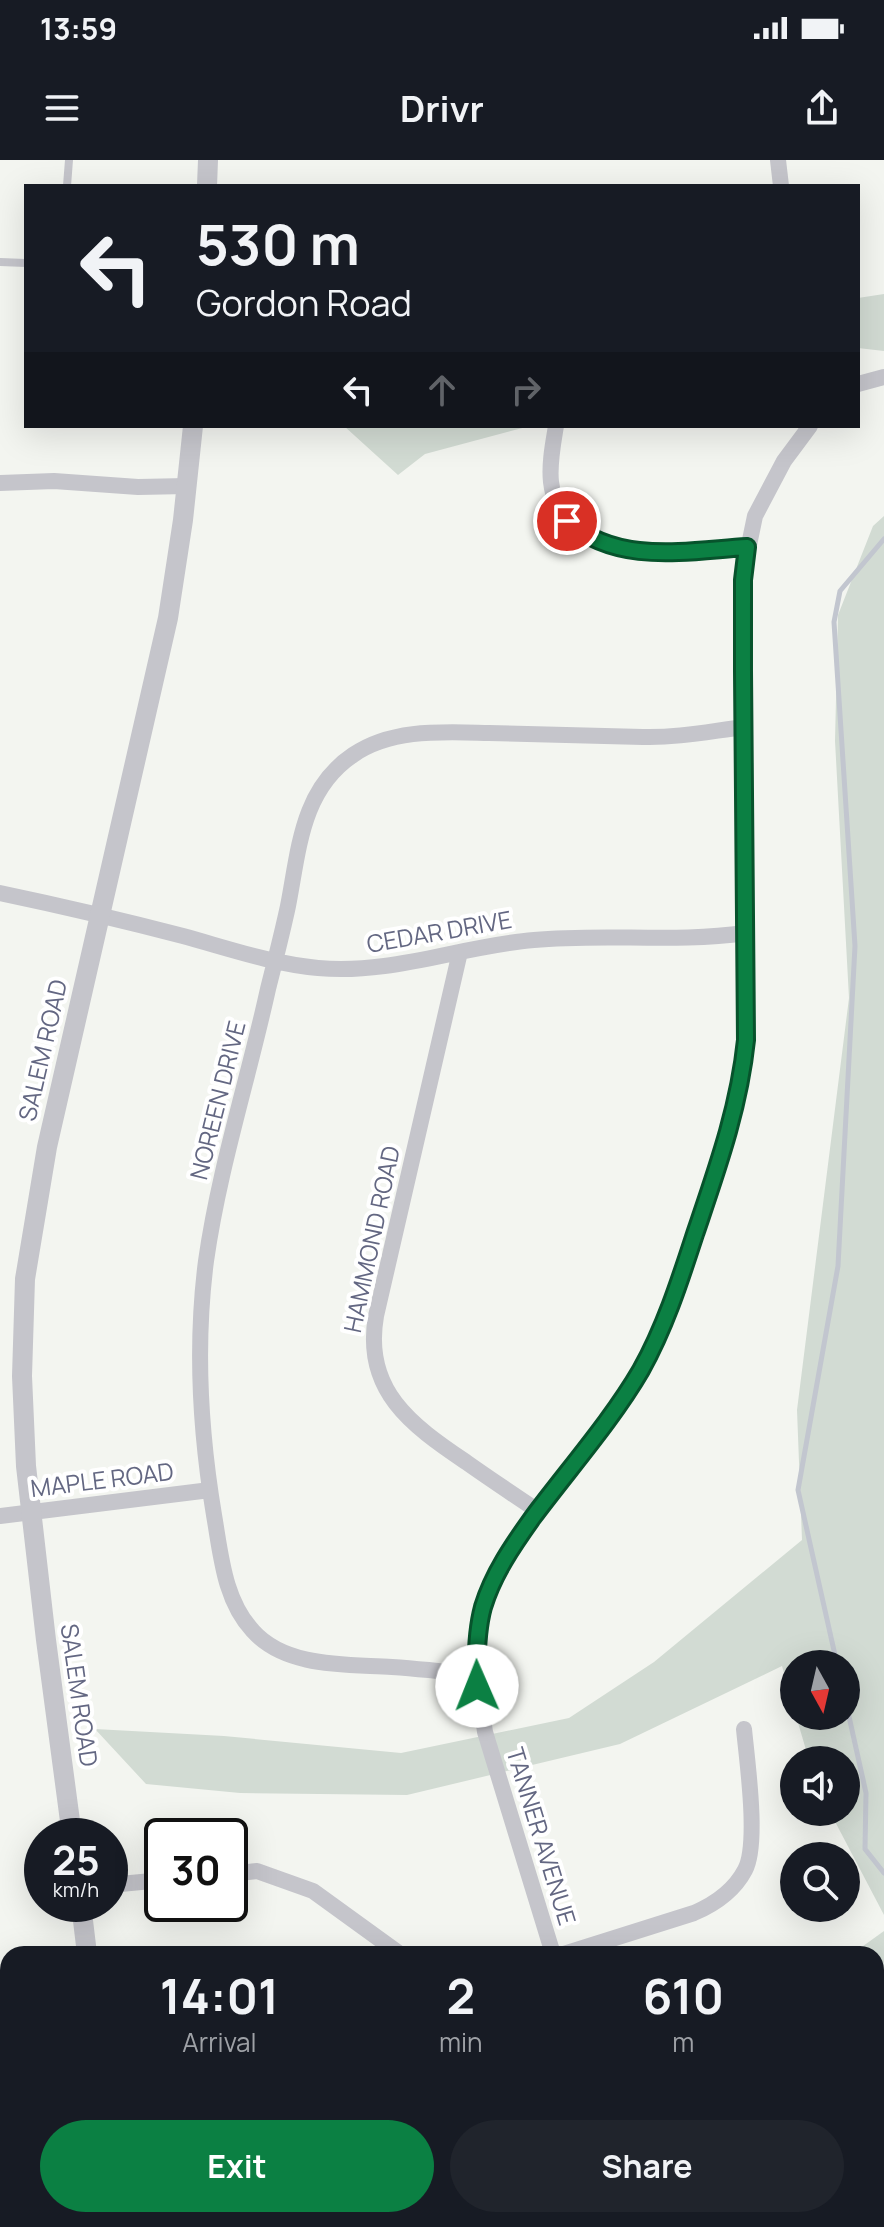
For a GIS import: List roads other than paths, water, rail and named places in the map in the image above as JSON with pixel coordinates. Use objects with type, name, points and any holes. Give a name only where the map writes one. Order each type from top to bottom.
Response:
[{"type":"street","points":[[207,184],[208,160]]},
{"type":"street","points":[[778,160],[781,184]]},
{"type":"street","points":[[860,383],[884,377]]},
{"type":"street","name":"SALEM ROAD","points":[[70,1818],[31,1512],[22,1376],[26,1268],[40,1180],[163,640],[193,428]]},
{"type":"street","points":[[556,428],[551,481],[558,507],[567,521],[579,531],[606,546],[635,551],[747,547]]},
{"type":"street","name":"TANNER AVENUE","points":[[551,1946],[485,1732],[477,1675],[477,1641],[487,1595],[509,1552],[627,1392],[656,1341],[723,1155],[740,1092],[747,1017],[743,589],[747,547],[755,516],[784,461],[809,428]]},
{"type":"street","points":[[0,483],[54,481],[138,487],[187,486]]},
{"type":"street","name":"NOREEN DRIVE","points":[[477,1675],[362,1666],[307,1659],[282,1651],[250,1629],[231,1595],[223,1566],[201,1410],[203,1289],[226,1158],[275,960],[296,849],[305,819],[329,777],[367,746],[399,736],[546,733],[647,737],[744,727]]},
{"type":"street","name":"CEDAR DRIVE","points":[[0,893],[99,914],[315,968],[365,970],[540,939],[705,939],[745,933]]},
{"type":"street","name":"HAMMOND ROAD","points":[[460,952],[376,1316],[373,1350],[382,1382],[412,1422],[538,1511]]},
{"type":"street","name":"MAPLE ROAD","points":[[0,1516],[210,1490]]},
{"type":"street","points":[[589,1946],[714,1904],[746,1869],[752,1842],[744,1729]]},
{"type":"street","points":[[248,1872],[257,1871],[313,1891],[389,1946]]},
{"type":"street","points":[[83,1922],[86,1946]]},
{"type":"lane","points":[[67,184],[69,160]]},
{"type":"lane","points":[[0,262],[24,263]]},
{"type":"waterway","points":[[834,1650],[798,1490],[838,1266],[855,946],[834,622],[840,591],[884,539]]},
{"type":"waterway","points":[[852,1730],[866,1793],[865,1849],[884,1873]]}]
